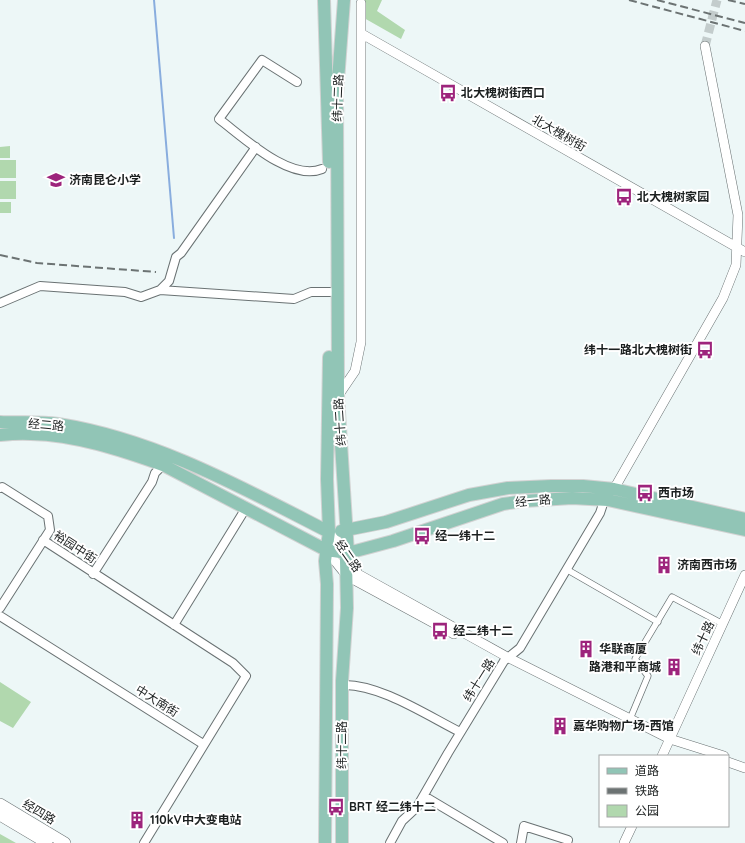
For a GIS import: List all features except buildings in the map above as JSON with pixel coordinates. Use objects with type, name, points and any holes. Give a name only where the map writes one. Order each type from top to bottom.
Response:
[{"type":"main road","name":"纬十二路","points":[[324,0],[330,191],[330,292],[326,479],[329,532],[325,561],[327,578],[325,843]]},
{"type":"main road","name":"纬十二路","points":[[342,843],[342,685],[347,576],[346,560],[348,553],[338,396],[337,94],[344,0]]},
{"type":"main road","name":"经二路","points":[[0,422],[57,424],[131,441],[210,471],[329,532]]},
{"type":"main road","name":"经二路","points":[[0,435],[31,434],[68,438],[135,455],[163,465],[326,550]]},
{"type":"main road","name":"经一路","points":[[329,532],[386,522],[469,495],[508,488],[583,486],[614,489],[745,520]]},
{"type":"main road","name":"经一路","points":[[326,550],[348,553],[392,541],[503,504],[572,498],[608,500],[745,530]]},
{"type":"main road","name":"经四路","points":[[0,804],[65,843]]},
{"type":"main road","name":"经四路","points":[[0,815],[44,842]]},
{"type":"street","points":[[338,396],[355,371],[361,342],[361,3]]},
{"type":"street","name":"北大槐树街","points":[[362,34],[741,250]]},
{"type":"street","points":[[614,489],[724,298],[741,250],[738,215],[705,46]]},
{"type":"street","points":[[297,82],[262,60],[219,119],[256,147],[294,170],[317,171],[322,169]]},
{"type":"street","points":[[160,290],[169,281],[176,257],[181,253],[256,147]]},
{"type":"street","points":[[0,303],[40,286],[125,292],[141,296],[160,290],[294,299],[311,292],[330,292]]},
{"type":"street","name":"裕园中街","points":[[0,608],[43,540],[93,574],[152,482],[155,473],[163,465]]},
{"type":"street","points":[[0,488],[48,516],[50,530],[43,540]]},
{"type":"street","name":"纬十一路","points":[[390,843],[402,821],[418,807],[460,732],[506,659],[520,648],[600,513],[603,504],[608,500],[614,489]]},
{"type":"street","points":[[174,625],[246,508]]},
{"type":"street","name":"经二路","points":[[329,532],[348,553],[358,574],[506,659],[630,719],[669,741],[720,755]]},
{"type":"street","name":"经二路","points":[[326,550],[347,576],[506,659],[669,741],[706,755]]},
{"type":"street","points":[[566,569],[658,622]]},
{"type":"street","points":[[93,574],[233,663],[246,676],[203,744],[144,843]]},
{"type":"street","name":"纬十路","points":[[662,755],[745,575]]},
{"type":"street","points":[[630,719],[648,676],[634,660],[672,597],[722,624]]},
{"type":"street","name":"中大南街","points":[[0,616],[203,744]]},
{"type":"street","points":[[342,685],[354,685],[399,700],[460,732]]},
{"type":"street","points":[[729,757],[745,763]]},
{"type":"street","points":[[729,762],[745,768]]},
{"type":"street","points":[[424,796],[503,843]]},
{"type":"street","points":[[520,843],[524,826],[568,840],[566,843]]},
{"type":"street","points":[[624,843],[632,827]]},
{"type":"green space","points":[[364,0],[382,0],[377,11],[405,30],[401,39],[364,18]]},
{"type":"green space","points":[[10,146],[10,158],[0,158],[0,147]]},
{"type":"green space","points":[[0,160],[16,160],[16,178],[0,178]]},
{"type":"green space","points":[[0,181],[16,181],[16,199],[0,199]]},
{"type":"green space","points":[[0,202],[11,202],[11,213],[0,213]]},
{"type":"green space","points":[[0,682],[31,702],[13,728],[0,721]]},
{"type":"green space","points":[[0,834],[16,843],[0,843]]},
{"type":"waterway","points":[[154,0],[174,238]]},
{"type":"tunnel","points":[[705,46],[717,0]]},
{"type":"railway","points":[[629,0],[745,31]]},
{"type":"railway","points":[[657,0],[745,23]]},
{"type":"railway","points":[[728,0],[745,4]]},
{"type":"railway","points":[[0,255],[37,263],[156,272]]},
{"type":"place","name":"北大槐树街西口","points":[[448,93]]},
{"type":"place","name":"济南昆仑小学","points":[[56,180]]},
{"type":"place","name":"北大槐树家园","points":[[624,197]]},
{"type":"place","name":"纬十一路北大槐树街","points":[[705,350]]},
{"type":"place","name":"西市场","points":[[645,493]]},
{"type":"place","name":"经一纬十二","points":[[422,536]]},
{"type":"place","name":"济南西市场","points":[[664,565]]},
{"type":"place","name":"经二纬十二","points":[[440,631]]},
{"type":"place","name":"华联商厦","points":[[586,649]]},
{"type":"place","name":"路港和平商城","points":[[674,667]]},
{"type":"place","name":"嘉华购物广场-西馆","points":[[560,726]]},
{"type":"place","name":"BRT 经二纬十二","points":[[336,807]]},
{"type":"place","name":"110kV中大变电站","points":[[137,820]]}]
